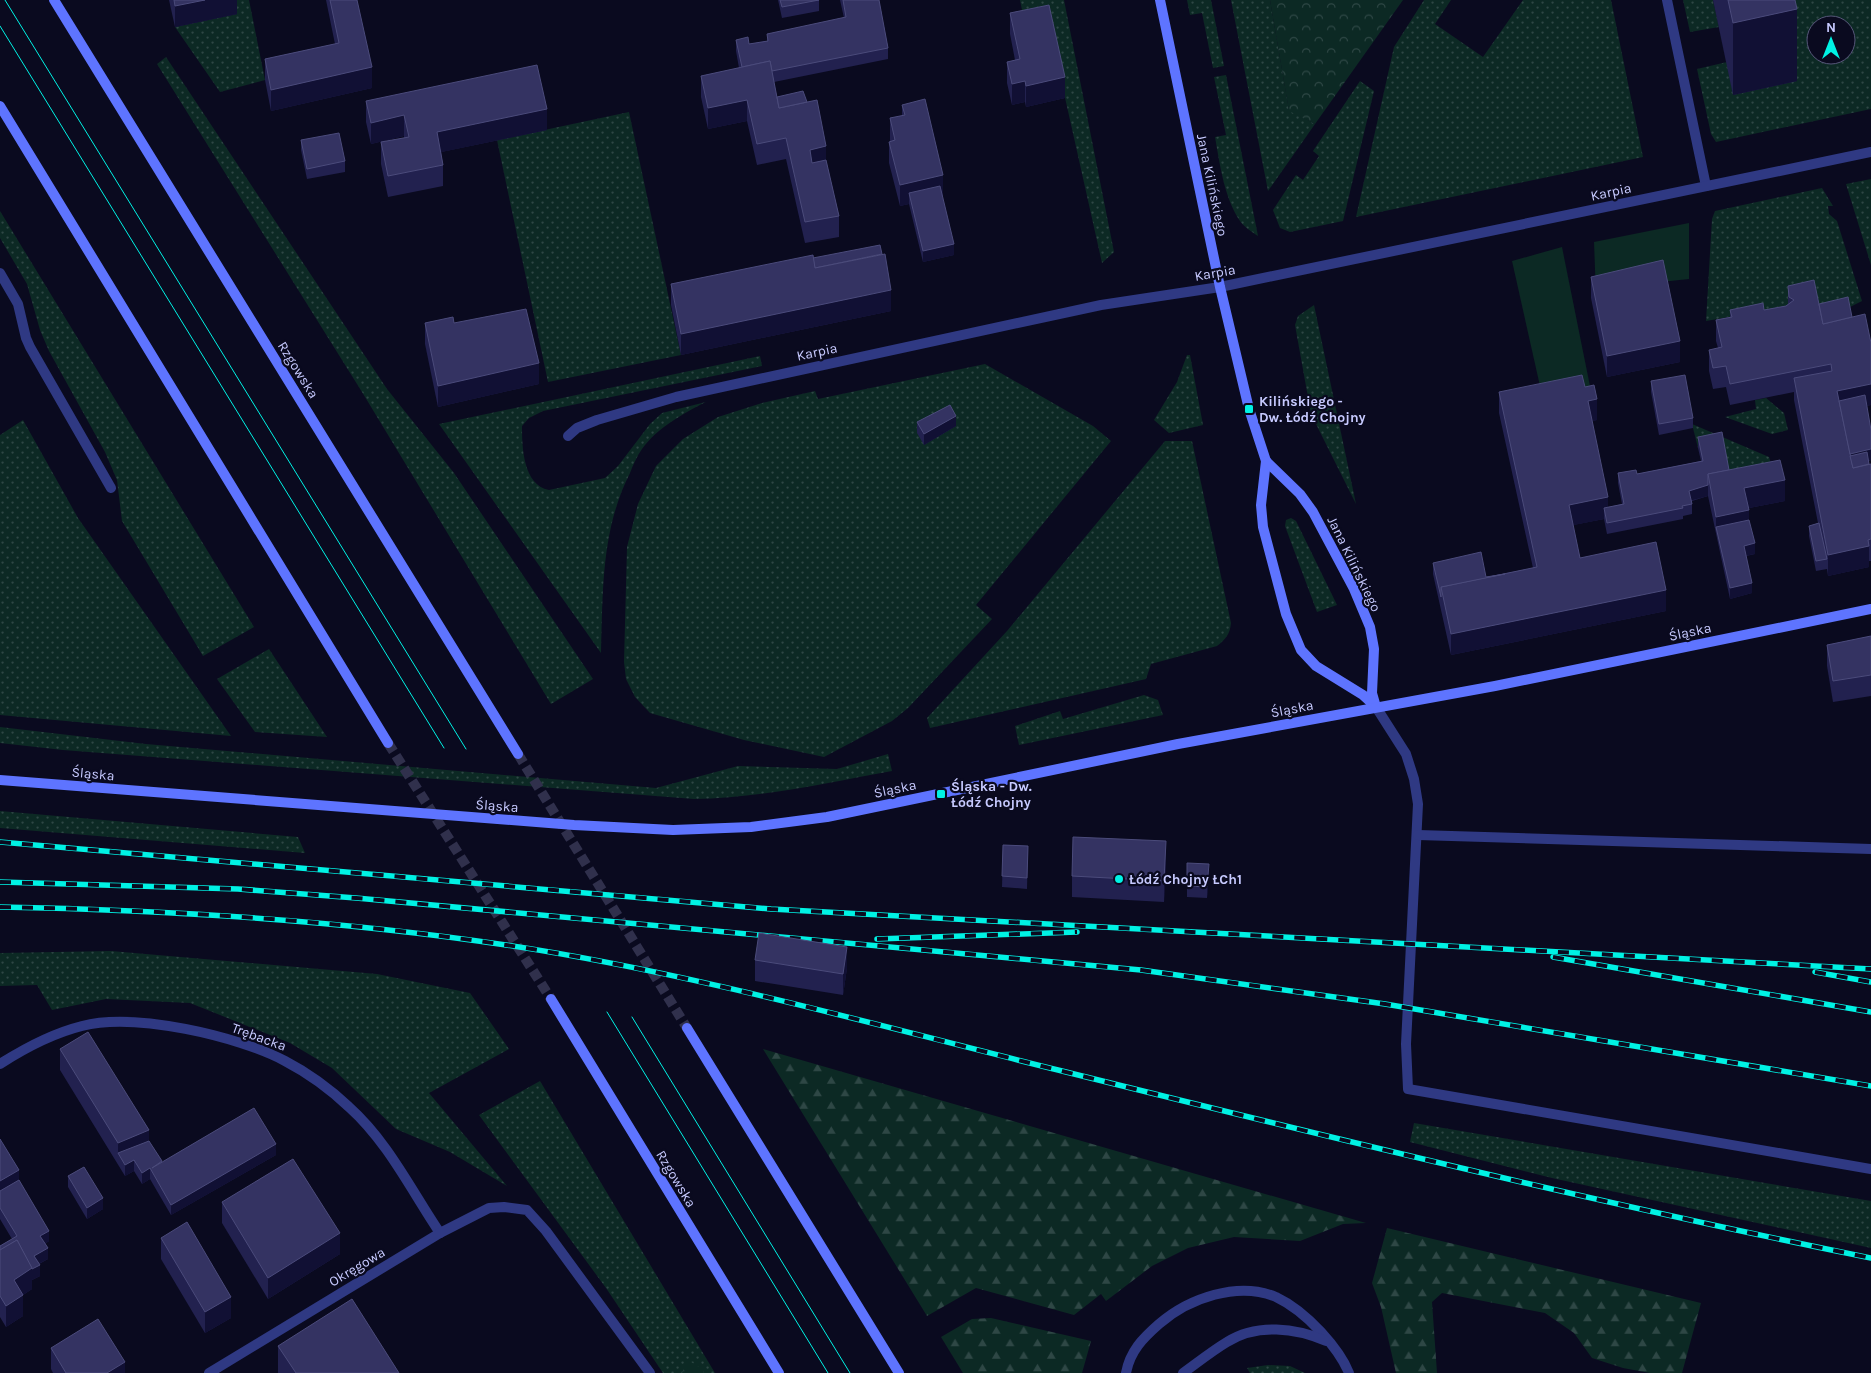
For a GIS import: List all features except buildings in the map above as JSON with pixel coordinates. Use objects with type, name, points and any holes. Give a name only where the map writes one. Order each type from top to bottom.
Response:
[{"type":"street","name":"Rzgowska","points":[[54,0],[518,754]]},
{"type":"street","name":"Jana Kilińskiego","points":[[1160,0],[1220,287],[1249,409],[1266,461],[1261,505],[1264,527],[1291,629],[1302,650],[1316,666],[1364,695],[1376,707]]},
{"type":"street","points":[[1667,0],[1706,186]]},
{"type":"street","points":[[0,106],[388,743]]},
{"type":"street","name":"Karpia","points":[[568,436],[577,428],[597,420],[676,397],[1101,305],[1220,287],[1871,152]]},
{"type":"street","points":[[0,273],[18,304],[26,338],[30,346],[110,488]]},
{"type":"street","name":"Jana Kilińskiego","points":[[1266,461],[1300,494],[1314,512],[1354,589],[1370,627],[1374,648],[1372,692],[1376,707]]},
{"type":"street","name":"Śląska","points":[[0,780],[574,825],[673,830],[751,827],[827,817],[1178,744],[1495,686],[1871,609]]},
{"type":"street","points":[[1376,707],[1406,754],[1414,778],[1418,804],[1418,835],[1407,1026],[1408,1090],[1871,1168]]},
{"type":"street","points":[[1418,835],[1871,848]]},
{"type":"street","name":"Rzgowska","points":[[550,999],[779,1373]]},
{"type":"street","name":"Trębacka","points":[[0,1064],[23,1050],[83,1026],[121,1021],[159,1023],[204,1033],[283,1060],[318,1081],[350,1107],[390,1153],[440,1232]]},
{"type":"street","points":[[687,1028],[899,1373]]},
{"type":"street","name":"Okręgowa","points":[[209,1373],[440,1232],[489,1208],[504,1207],[528,1210],[546,1231],[650,1373]]},
{"type":"street","points":[[1126,1373],[1128,1359],[1142,1339],[1167,1317],[1198,1300],[1227,1292],[1254,1291],[1276,1297],[1296,1310],[1330,1342],[1349,1373]]},
{"type":"street","points":[[1183,1373],[1228,1340],[1251,1332],[1280,1329],[1305,1332],[1330,1342]]},
{"type":"green space","points":[[234,0],[249,0],[265,80],[220,92],[175,27],[237,14]]},
{"type":"green space","points":[[1020,0],[1064,0],[1114,252],[1102,263],[1049,26],[1026,30]]},
{"type":"green space","points":[[1187,0],[1211,0],[1224,66],[1213,68],[1202,13],[1190,15]]},
{"type":"green space","points":[[1231,0],[1270,0],[1289,110],[1315,124],[1268,191]]},
{"type":"green space","points":[[1270,0],[1403,0],[1315,124],[1289,111]]},
{"type":"green space","points":[[1424,0],[1451,0],[1435,24],[1483,57],[1523,0],[1611,0],[1643,157],[1356,217],[1394,47]]},
{"type":"green space","points":[[1683,0],[1713,0],[1719,27],[1690,32]]},
{"type":"green space","points":[[1781,0],[1871,0],[1871,109],[1716,142],[1711,134],[1697,69],[1727,62]]},
{"type":"green space","points":[[166,57],[387,389],[454,473],[593,679],[551,704],[362,392],[157,64]]},
{"type":"green space","points":[[1226,75],[1258,236],[1240,221],[1230,202],[1221,170],[1215,137],[1226,135],[1214,77]]},
{"type":"green space","points":[[1360,81],[1374,91],[1343,221],[1290,232],[1280,228],[1273,210],[1296,175],[1303,180],[1319,156],[1313,151]]},
{"type":"green space","points":[[629,112],[681,355],[548,382],[497,140]]},
{"type":"green space","points":[[1871,179],[1871,265],[1846,184]]},
{"type":"green space","points":[[1822,188],[1833,206],[1828,206],[1829,214],[1837,221],[1862,301],[1848,308],[1788,307],[1706,321],[1712,219],[1715,211]]},
{"type":"green space","points":[[0,211],[254,627],[203,656],[122,521],[117,480],[105,452],[49,351],[40,330],[27,284],[0,238]]},
{"type":"green space","points":[[1689,223],[1689,279],[1661,282],[1596,296],[1594,242]]},
{"type":"green space","points":[[1562,247],[1594,406],[1544,404],[1512,261]]},
{"type":"green space","points":[[1314,305],[1356,504],[1311,414],[1295,325],[1298,316]]},
{"type":"green space","points":[[1187,355],[1190,355],[1203,425],[1169,433],[1154,420],[1177,382]]},
{"type":"green space","points":[[760,356],[762,366],[543,411],[529,418],[522,426],[524,454],[529,473],[540,487],[549,490],[605,478],[618,466],[650,424],[662,413],[706,402],[671,422],[648,441],[637,458],[621,495],[614,516],[605,561],[601,653],[439,424]]},
{"type":"green space","points":[[985,364],[1093,426],[1111,441],[976,605],[992,619],[908,708],[892,721],[824,757],[744,740],[650,713],[635,697],[626,679],[624,662],[627,547],[638,504],[656,466],[683,439],[718,417],[762,403],[815,391],[818,399]]},
{"type":"green space","points":[[1766,398],[1784,413],[1788,430],[1772,434],[1725,417],[1756,409],[1755,400]]},
{"type":"green space","points":[[23,420],[78,518],[231,736],[0,715],[0,435]]},
{"type":"green space","points":[[1692,424],[1769,457],[1773,470],[1731,490],[1721,443],[1698,448]]},
{"type":"green space","points":[[1165,441],[1192,441],[1231,623],[1229,633],[1225,639],[1217,646],[1151,664],[1146,679],[930,728],[927,718],[1007,631]]},
{"type":"green space","points":[[1291,518],[1296,521],[1337,605],[1317,612],[1285,526],[1286,520]]},
{"type":"green space","points":[[269,649],[327,737],[255,732],[217,679]]},
{"type":"green space","points":[[1144,695],[1158,700],[1163,715],[1019,745],[1015,726],[1060,711],[1063,719]]},
{"type":"green space","points":[[0,727],[146,744],[656,788],[738,766],[837,769],[888,754],[892,771],[769,793],[694,799],[63,750],[0,743]]},
{"type":"green space","points":[[0,811],[298,837],[305,853],[0,828]]},
{"type":"green space","points":[[111,951],[377,974],[470,993],[509,1049],[429,1093],[507,1186],[450,1152],[396,1129],[332,1068],[290,1043],[190,1003],[106,999],[52,1010],[37,985],[0,986],[0,953]]},
{"type":"green space","points":[[763,1049],[1366,1223],[1343,1224],[1300,1241],[1234,1237],[1188,1248],[1152,1266],[1106,1301],[1101,1294],[1074,1315],[976,1288],[927,1316]]},
{"type":"green space","points":[[540,1081],[715,1373],[663,1373],[606,1288],[479,1115]]},
{"type":"green space","points":[[1414,1123],[1871,1201],[1871,1248],[1552,1178],[1410,1142]]},
{"type":"green space","points":[[1387,1228],[1701,1303],[1682,1373],[1650,1373],[1623,1368],[1592,1358],[1574,1333],[1545,1313],[1442,1293],[1432,1302],[1437,1373],[1396,1373],[1381,1307],[1372,1283]]},
{"type":"green space","points":[[991,1318],[1091,1341],[1082,1373],[963,1373],[941,1337],[972,1319]]},
{"type":"green space","points":[[688,1360],[702,1369],[704,1373],[682,1373]]},
{"type":"green space","points":[[1268,1365],[1290,1366],[1305,1373],[1250,1373],[1247,1368]]},
{"type":"tunnel","points":[[388,743],[551,999]]},
{"type":"tunnel","points":[[518,754],[687,1028]]},
{"type":"tram line","points":[[5,0],[466,749]]},
{"type":"tram line","points":[[0,26],[444,748]]},
{"type":"tram line","points":[[607,1012],[828,1373]]},
{"type":"tram line","points":[[632,1017],[850,1373]]},
{"type":"railway","points":[[0,842],[771,909],[1871,969]]},
{"type":"railway","points":[[0,882],[238,889],[356,898],[1141,970],[1385,1004],[1871,1086]]},
{"type":"railway","points":[[0,907],[191,914],[317,923],[443,936],[576,957],[645,970],[784,1001],[1159,1095],[1463,1168],[1667,1215],[1871,1258]]},
{"type":"railway","points":[[877,939],[1077,932]]},
{"type":"railway","points":[[1553,957],[1871,1012]]},
{"type":"railway","points":[[1815,972],[1871,982]]},
{"type":"place","name":"Kilińskiego - Dw. Łódź Chojny","points":[[1249,409]]},
{"type":"place","name":"Śląska - Dw. Łódź Chojny","points":[[941,794]]},
{"type":"place","name":"Łódź Chojny ŁCh1","points":[[1119,879]]}]
